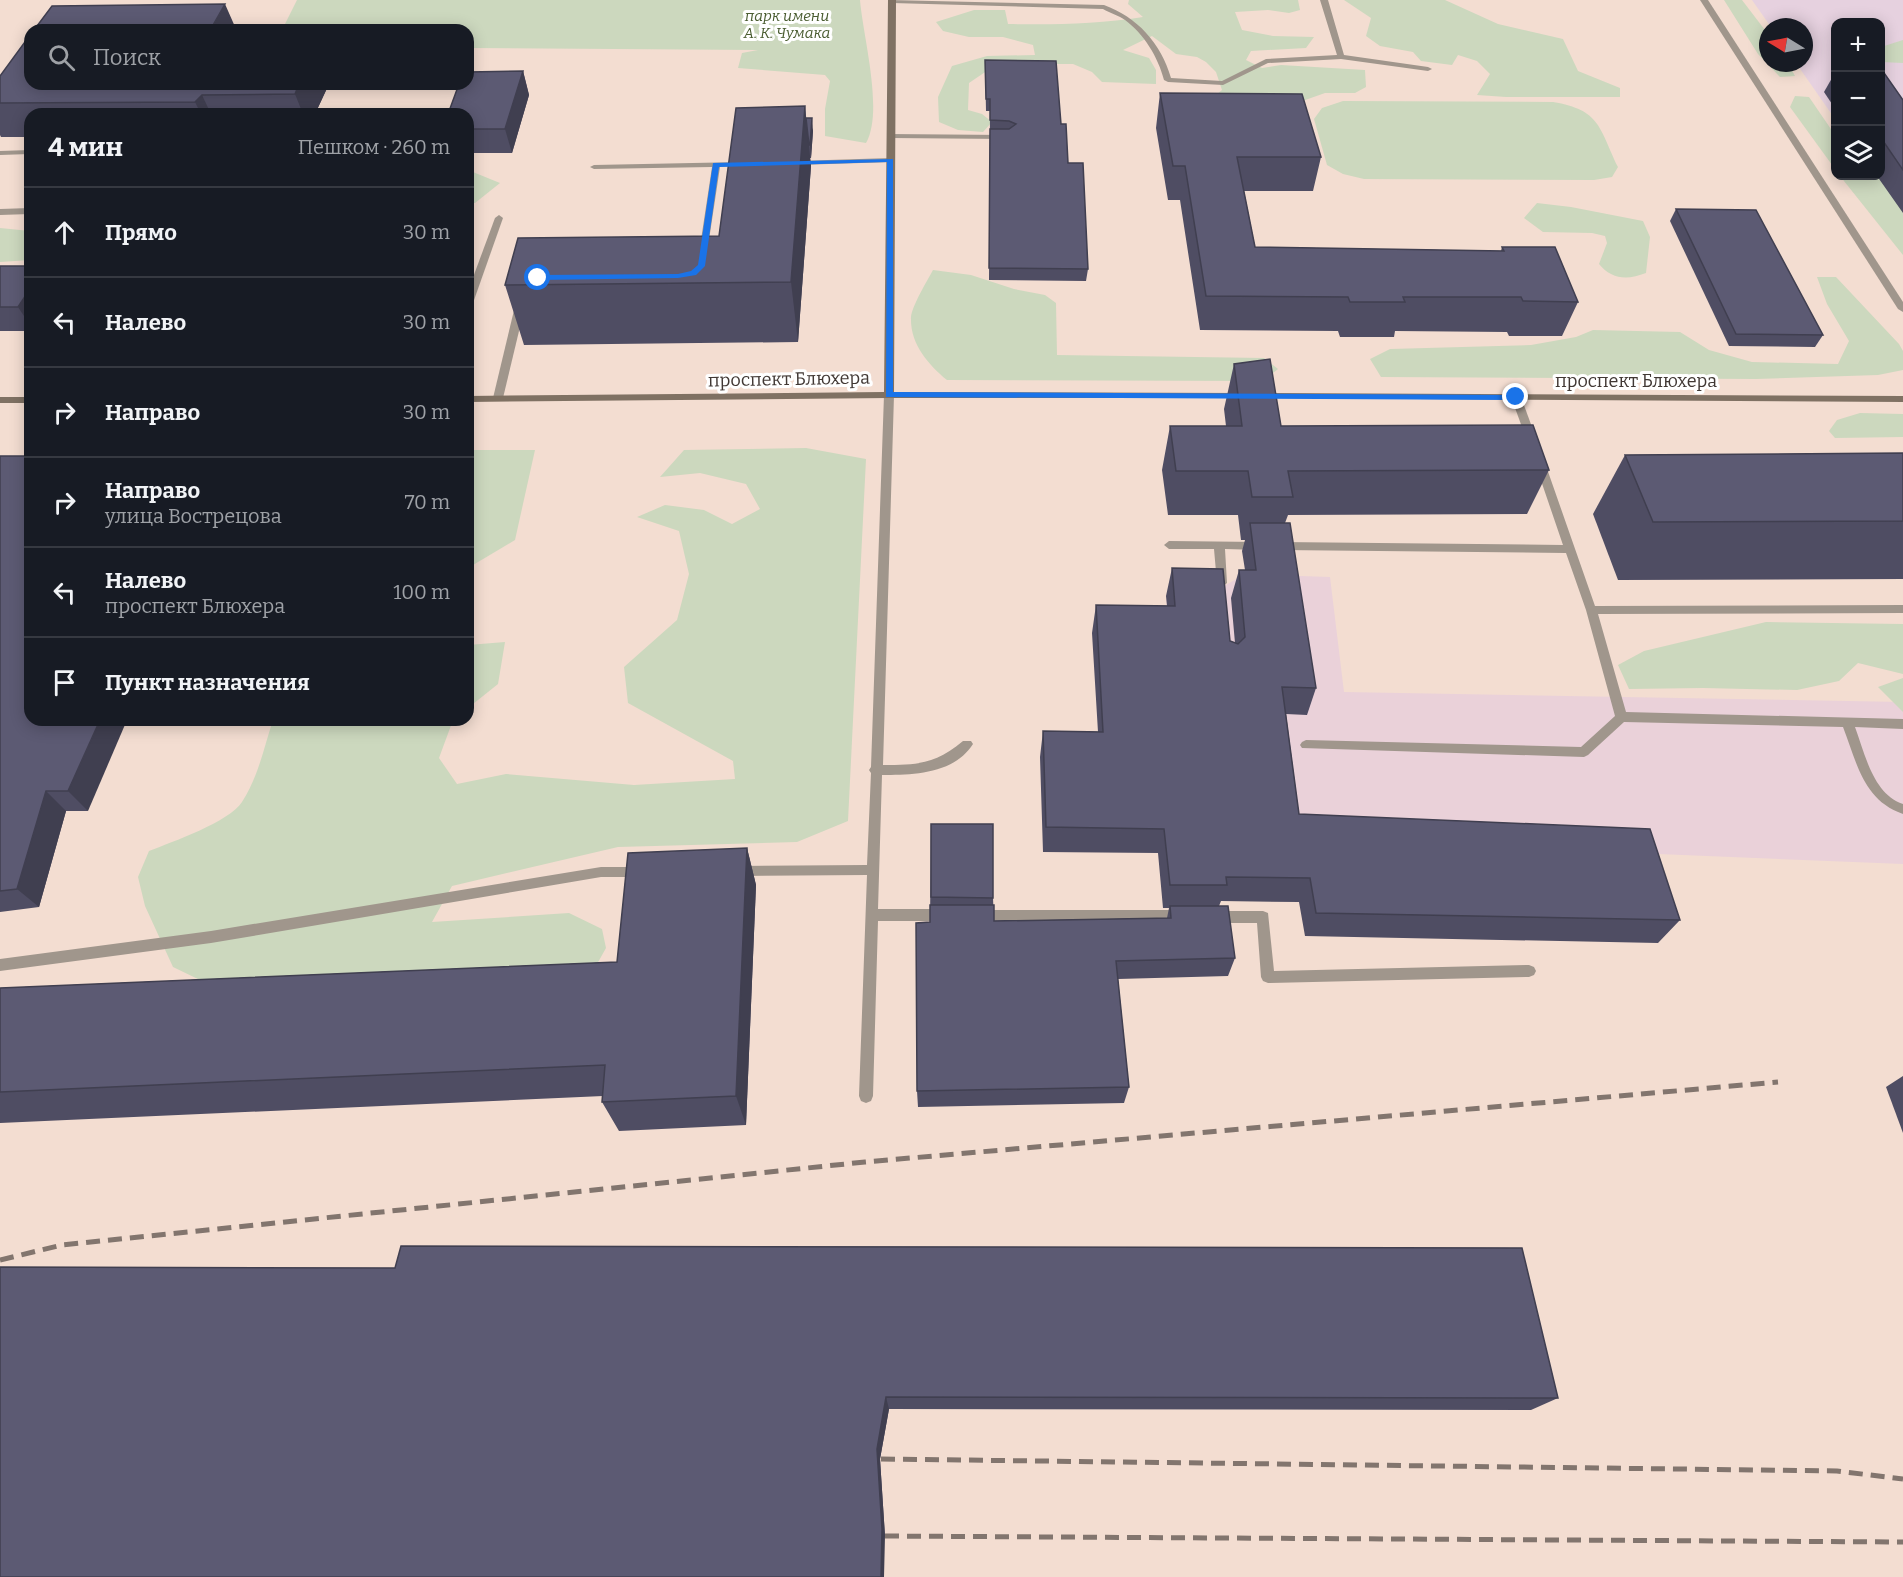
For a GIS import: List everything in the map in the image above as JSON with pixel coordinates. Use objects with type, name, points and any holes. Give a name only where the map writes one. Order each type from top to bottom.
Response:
[{"type":"main road","points":[[889,395],[892,0]]},
{"type":"main road","name":"проспект Блюхера","points":[[474,399],[889,395],[1903,399]]},
{"type":"main road","points":[[0,400],[24,400]]},
{"type":"street","points":[[892,0],[1104,8],[1126,17],[1165,64],[1168,80],[1223,82],[1266,61],[1341,57],[1428,69]]},
{"type":"street","points":[[1324,0],[1341,57]]},
{"type":"street","points":[[1704,0],[1903,309]]},
{"type":"street","points":[[891,136],[1009,136]]},
{"type":"street","points":[[0,153],[24,152]]},
{"type":"street","points":[[786,163],[891,160]]},
{"type":"street","points":[[594,167],[751,164]]},
{"type":"street","points":[[702,266],[716,165]]},
{"type":"street","points":[[0,212],[24,211]]},
{"type":"street","points":[[474,287],[500,218]]},
{"type":"street","points":[[498,398],[522,299]]},
{"type":"street","points":[[866,1096],[889,395]]},
{"type":"street","points":[[1516,397],[1591,610],[1621,717]]},
{"type":"street","points":[[1169,545],[1570,549]]},
{"type":"street","points":[[1219,546],[1223,600]]},
{"type":"street","points":[[1591,610],[1903,609]]},
{"type":"street","points":[[1306,745],[1584,752],[1621,717],[1903,724]]},
{"type":"street","points":[[1847,723],[1875,791],[1894,808],[1903,809]]},
{"type":"street","points":[[875,770],[925,770],[951,759],[967,744]]},
{"type":"street","points":[[731,871],[872,870]]},
{"type":"street","points":[[0,964],[211,937],[601,872],[648,872]]},
{"type":"street","points":[[871,915],[1263,917],[1268,977],[1529,971]]},
{"type":"shaded area","points":[[1752,0],[1903,0],[1903,216],[1878,180],[1885,180],[1885,18],[1831,18],[1831,113],[1802,72],[1813,72],[1813,18],[1765,18]]},
{"type":"shaded area","points":[[1245,574],[1330,577],[1344,692],[1903,702],[1903,864],[1289,839],[1176,709],[1166,596],[1205,597]]},
{"type":"green space","name":"парк имени А. К. Чумака","points":[[297,0],[860,0],[873,93],[871,129],[866,143],[825,136],[825,109],[830,81],[825,75],[738,68],[742,53],[758,50],[474,48],[474,24],[285,24]]},
{"type":"green space","points":[[1129,0],[1298,0],[1300,10],[1289,13],[1268,10],[1235,12],[1242,30],[1273,36],[1314,37],[1306,48],[1251,51],[1246,60],[1262,68],[1281,65],[1365,70],[1366,87],[1355,93],[1325,93],[1294,104],[1206,103],[1222,90],[1216,72],[1197,57],[1176,54],[1152,36],[1123,50],[1149,58],[1156,70],[1156,84],[1102,82],[1092,72],[1073,64],[997,64],[969,83],[968,110],[982,114],[992,122],[983,132],[958,130],[939,122],[938,97],[952,66],[987,56],[1035,55],[1033,45],[1003,37],[969,37],[943,31],[936,22],[974,10],[1005,10],[1008,24],[1076,24],[1143,17],[1128,4]]},
{"type":"green space","points":[[1344,0],[1445,0],[1498,24],[1563,39],[1578,71],[1620,88],[1620,97],[1477,95],[1490,74],[1477,61],[1458,55],[1452,65],[1421,61],[1413,52],[1380,46],[1366,36],[1371,18]]},
{"type":"green space","points":[[1724,0],[1742,0],[1759,22],[1758,54]]},
{"type":"green space","points":[[1903,40],[1903,63],[1885,62],[1885,46]]},
{"type":"green space","points":[[1775,72],[1793,72],[1795,76],[1780,77]]},
{"type":"green space","points":[[1795,96],[1809,97],[1831,129],[1831,163],[1790,107]]},
{"type":"green space","points":[[1343,101],[1553,102],[1569,105],[1590,116],[1596,123],[1618,167],[1612,177],[1594,180],[1364,179],[1343,174],[1327,165],[1314,119],[1322,108]]},
{"type":"green space","points":[[474,172],[500,183],[475,203]]},
{"type":"green space","points":[[1885,178],[1903,182],[1903,255],[1843,180]]},
{"type":"green space","points":[[1537,203],[1643,221],[1650,237],[1646,273],[1633,277],[1621,277],[1604,269],[1599,264],[1607,243],[1605,236],[1592,233],[1543,232],[1524,218]]},
{"type":"green space","points":[[0,228],[24,230],[24,260],[0,262]]},
{"type":"green space","points":[[933,270],[971,275],[1014,289],[1045,295],[1056,303],[1057,355],[1264,358],[1278,369],[1263,381],[947,380],[922,353],[911,327],[914,307]]},
{"type":"green space","points":[[1817,277],[1836,277],[1899,344],[1903,351],[1903,370],[1878,375],[1756,379],[1381,377],[1370,359],[1390,349],[1531,345],[1576,337],[1593,330],[1680,332],[1709,350],[1752,362],[1838,364],[1849,341],[1827,304]]},
{"type":"green space","points":[[1860,413],[1903,414],[1903,437],[1835,438],[1829,431],[1837,420]]},
{"type":"green space","points":[[806,448],[866,459],[848,821],[797,842],[618,847],[452,886],[432,922],[569,913],[602,929],[606,948],[592,973],[200,980],[173,967],[145,906],[138,877],[149,851],[213,824],[242,802],[256,773],[271,726],[451,726],[439,758],[457,784],[506,774],[634,785],[735,779],[733,761],[628,703],[624,667],[677,620],[689,574],[679,531],[637,517],[665,505],[704,510],[732,524],[760,509],[746,484],[700,473],[660,477],[684,450]]},
{"type":"green space","points":[[474,450],[535,450],[515,540],[474,564]]},
{"type":"green space","points":[[1766,622],[1903,624],[1903,674],[1858,663],[1839,681],[1797,690],[1629,689],[1618,665],[1644,651]]},
{"type":"green space","points":[[505,642],[498,684],[474,703],[474,645]]},
{"type":"green space","points":[[1903,678],[1903,712],[1878,687]]},
{"type":"building","points":[[225,4],[214,24],[38,24],[52,6]]},
{"type":"building","points":[[24,43],[24,90],[297,90],[295,94],[202,95],[195,102],[0,103],[0,76]]},
{"type":"building","points":[[985,60],[1056,61],[1061,124],[1066,124],[1068,163],[1083,163],[1088,269],[989,268],[990,129],[1009,129],[1016,124],[1009,121],[990,120],[990,99],[986,99]]},
{"type":"building","points":[[523,71],[505,129],[474,129],[474,108],[450,108],[457,90],[474,90],[474,72]]},
{"type":"building","points":[[1885,74],[1903,100],[1903,170],[1885,144]]},
{"type":"building","points":[[1160,93],[1302,94],[1321,157],[1237,157],[1255,247],[1504,251],[1502,247],[1555,247],[1578,302],[1523,301],[1521,297],[1403,297],[1405,302],[1350,302],[1348,297],[1206,296],[1185,166],[1173,166]]},
{"type":"building","points":[[805,106],[791,282],[505,285],[518,238],[719,236],[736,108]]},
{"type":"building","points":[[806,118],[812,118],[810,145],[809,145]]},
{"type":"building","points":[[1676,209],[1756,210],[1823,335],[1736,334]]},
{"type":"building","points":[[0,266],[24,266],[24,298],[18,307],[0,307]]},
{"type":"building","points":[[1270,359],[1281,426],[1533,425],[1549,470],[1288,471],[1293,497],[1252,497],[1248,471],[1176,471],[1170,426],[1242,426],[1234,364]]},
{"type":"building","points":[[1903,453],[1903,521],[1653,522],[1625,455]]},
{"type":"building","points":[[0,456],[24,456],[24,726],[97,726],[68,791],[46,791],[17,889],[0,891]]},
{"type":"building","points":[[1250,523],[1290,523],[1316,688],[1282,687],[1299,814],[1650,829],[1680,920],[1316,913],[1310,878],[1226,877],[1227,885],[1170,885],[1164,829],[1046,827],[1043,731],[1103,732],[1096,605],[1175,606],[1172,568],[1223,569],[1230,641],[1238,644],[1245,637],[1239,570],[1256,570]]},
{"type":"building","points":[[931,824],[993,824],[993,898],[931,897]]},
{"type":"building","points":[[747,848],[736,1096],[602,1102],[605,1065],[0,1092],[0,988],[617,962],[628,853]]},
{"type":"building","points":[[930,905],[994,905],[994,921],[1171,918],[1170,906],[1228,906],[1235,958],[1116,961],[1129,1087],[917,1091],[916,923],[930,922]]},
{"type":"building","points":[[401,1246],[1522,1248],[1558,1398],[886,1397],[877,1449],[882,1529],[881,1577],[0,1577],[0,1267],[395,1268]]},
{"type":"railway","points":[[0,1260],[62,1245],[865,1162],[1778,1082]]},
{"type":"railway","points":[[881,1459],[1837,1471],[1903,1479]]},
{"type":"railway","points":[[885,1536],[1903,1542]]},
{"type":"route","points":[[538,278],[678,276],[694,273],[702,266],[716,165],[891,160],[889,395],[1516,397]]}]
